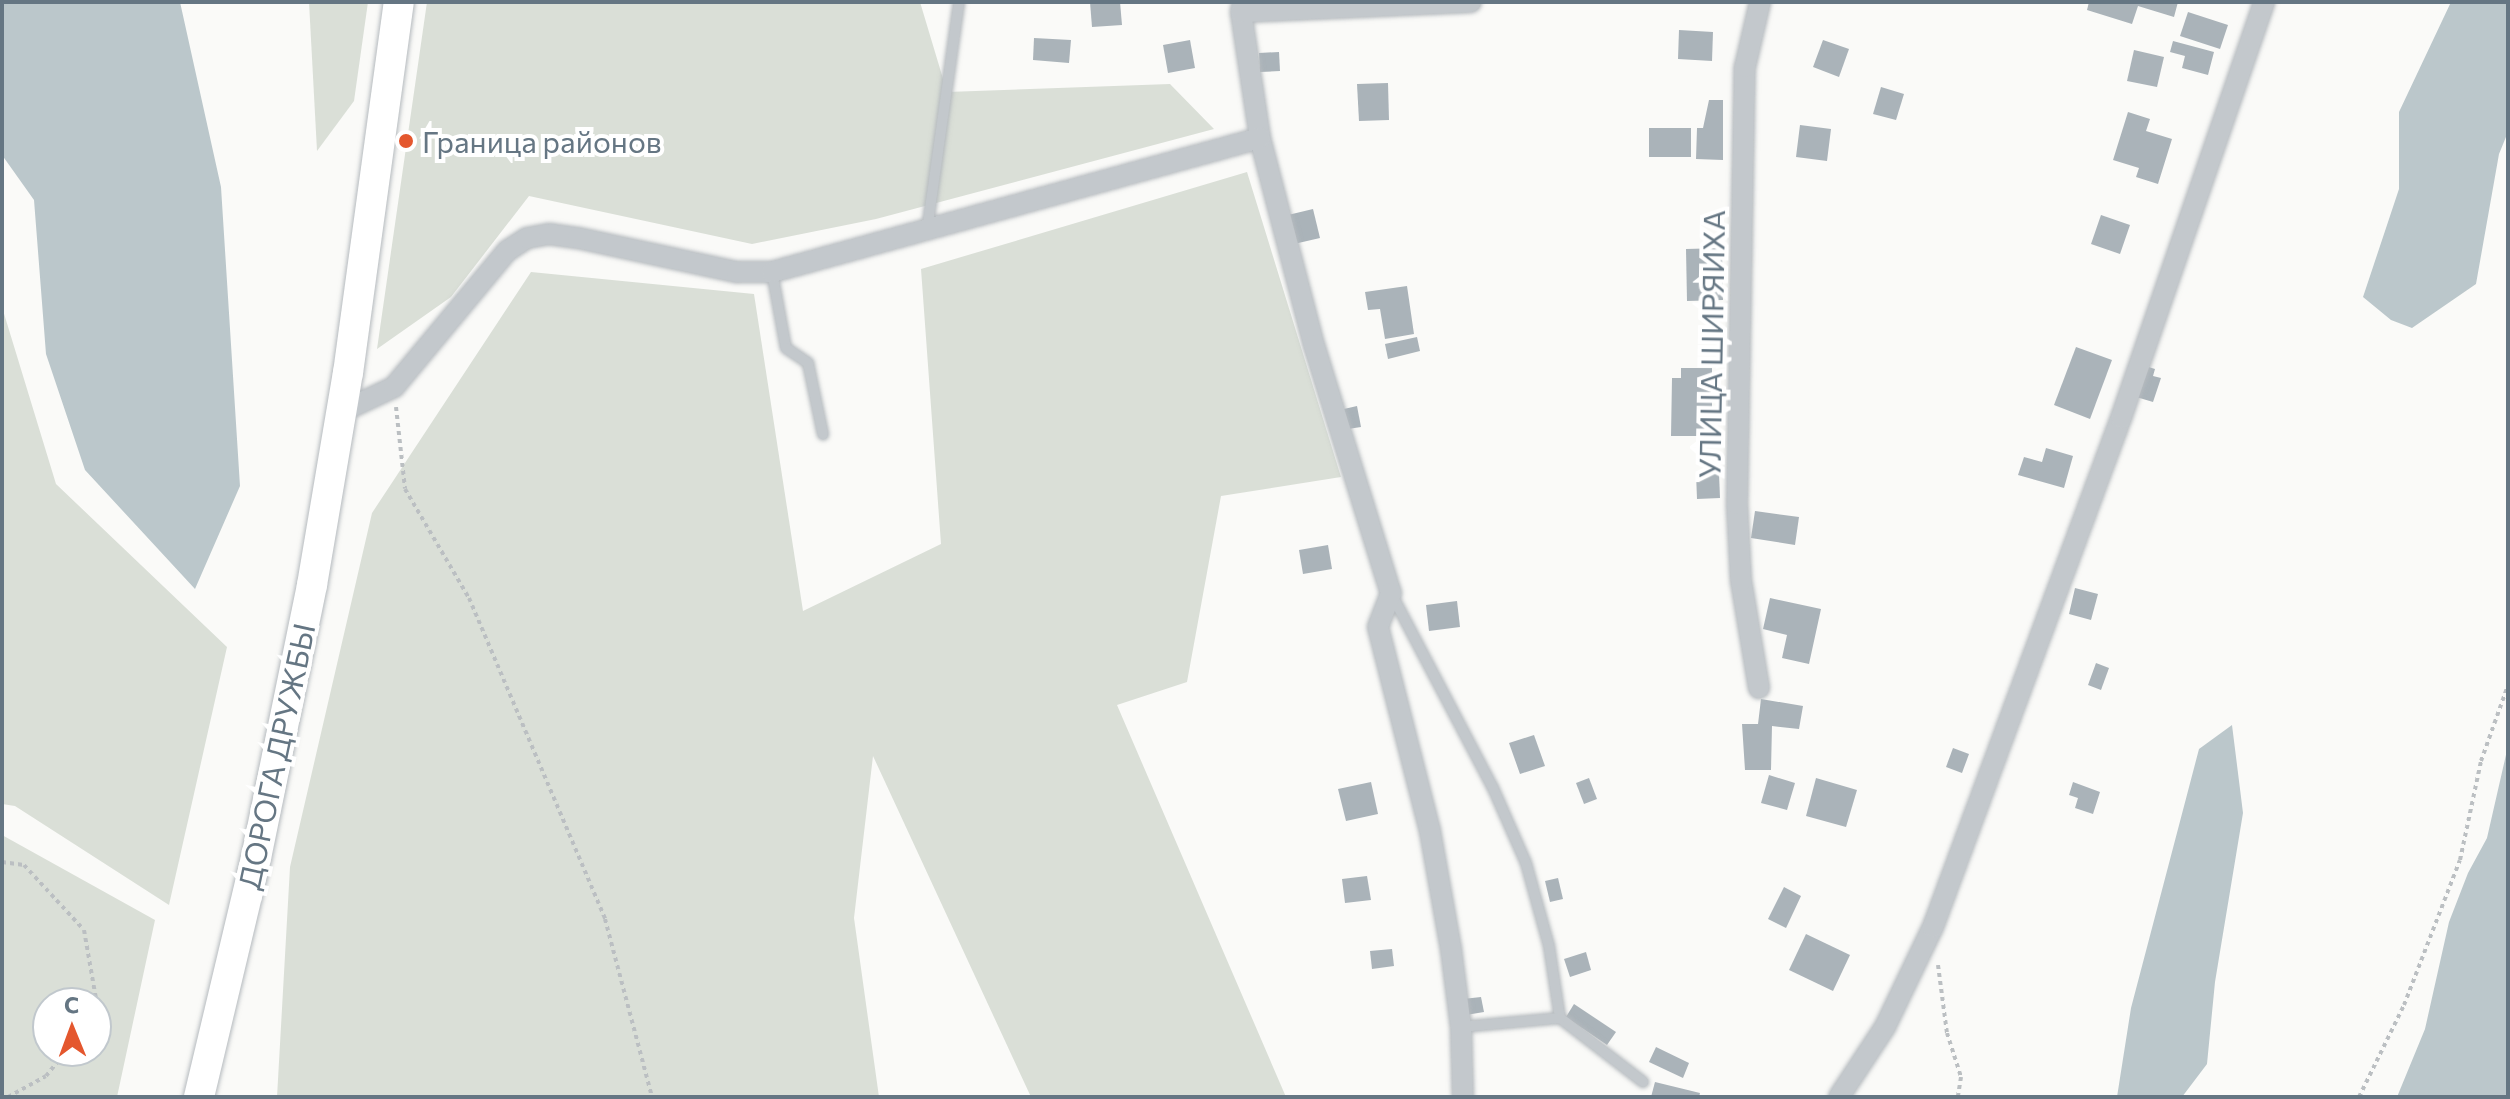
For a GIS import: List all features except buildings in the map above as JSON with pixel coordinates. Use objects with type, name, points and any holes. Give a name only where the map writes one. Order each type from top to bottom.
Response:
[{"type":"main road","name":"ДОРОГА ДРУЖБЫ","points":[[199,1097],[256,858],[312,585],[348,373],[399,2]]},
{"type":"street","points":[[1463,1097],[1461,1027],[1430,831],[1378,627],[1391,593],[1314,345],[1260,138],[1242,7],[1471,2]]},
{"type":"street","name":"УЛИЦА ШИРЯИХА","points":[[1759,688],[1741,581],[1737,504],[1745,67],[1760,2]]},
{"type":"street","points":[[1839,1097],[1885,1027],[1933,927],[2121,418],[2264,2]]},
{"type":"street","points":[[339,413],[394,387],[507,251],[527,238],[549,234],[578,238],[737,272],[772,272],[1260,138]]},
{"type":"lane","points":[[927,230],[959,2]]},
{"type":"lane","points":[[772,272],[786,348],[808,363],[823,434]]},
{"type":"lane","points":[[1391,593],[1493,788],[1526,863],[1549,946],[1560,1018]]},
{"type":"lane","points":[[1461,1027],[1560,1018],[1643,1082]]},
{"type":"path","points":[[394,387],[405,489],[469,598],[605,919],[652,1097]]},
{"type":"path","points":[[2359,1097],[2404,1005],[2460,860],[2481,761],[2508,685]]},
{"type":"path","points":[[2,862],[24,865],[84,930],[94,987]]},
{"type":"path","points":[[1933,927],[1947,1033],[1961,1077],[1958,1097]]},
{"type":"path","points":[[8,1097],[46,1076],[53,1067]]},
{"type":"shaded area","points":[[2,2],[180,2],[221,187],[240,486],[195,589],[85,470],[46,354],[34,200],[2,155]]},
{"type":"shaded area","points":[[309,2],[368,2],[354,101],[317,151]]},
{"type":"shaded area","points":[[427,2],[920,2],[947,92],[1170,84],[1214,129],[876,219],[752,244],[529,196],[451,297],[377,349]]},
{"type":"shaded area","points":[[2451,2],[2508,2],[2508,132],[2499,154],[2476,284],[2412,328],[2391,320],[2363,297],[2399,189],[2399,112]]},
{"type":"shaded area","points":[[1247,172],[1341,477],[1221,496],[1187,682],[1117,705],[1286,1097],[1031,1097],[873,756],[854,918],[879,1097],[277,1097],[290,867],[372,513],[531,272],[754,294],[803,611],[941,544],[921,269]]},
{"type":"shaded area","points":[[2,307],[56,484],[227,647],[169,905],[15,806],[2,804]]},
{"type":"shaded area","points":[[2232,725],[2243,813],[2215,982],[2207,1064],[2182,1097],[2117,1097],[2131,1008],[2199,749]]},
{"type":"shaded area","points":[[2508,746],[2508,1097],[2397,1097],[2425,1029],[2449,922],[2468,873],[2487,838]]},
{"type":"shaded area","points":[[2,835],[155,920],[117,1097],[2,1097]]},
{"type":"place","name":"Граница районов","points":[[406,141]]}]
